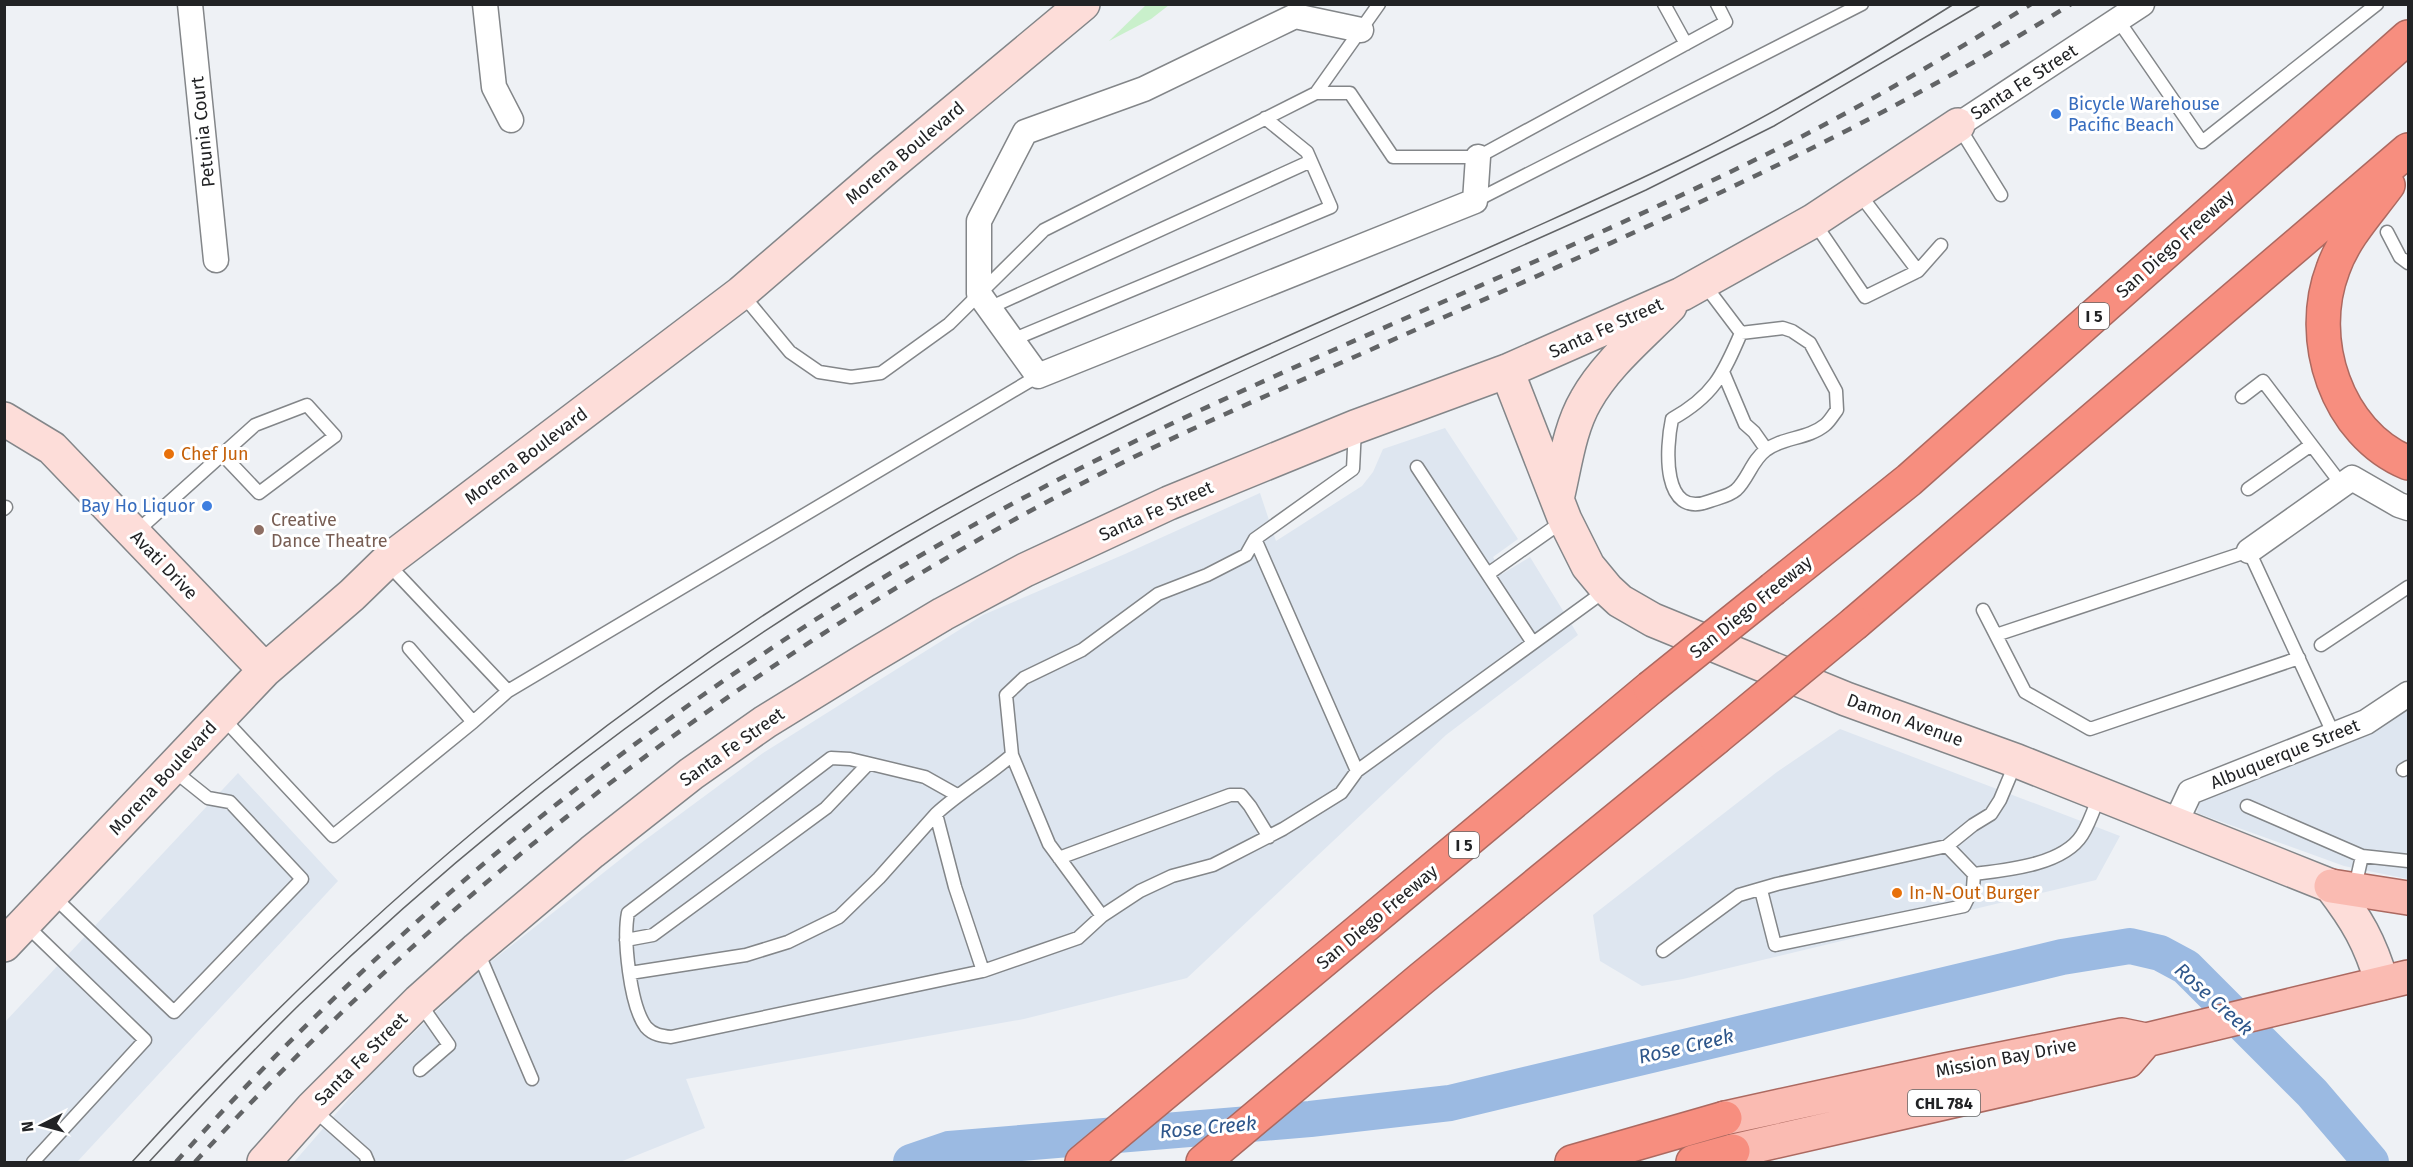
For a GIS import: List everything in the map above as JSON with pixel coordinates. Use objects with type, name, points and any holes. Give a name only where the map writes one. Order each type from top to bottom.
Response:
[{"type":"highway","name":"San Diego Freeway","points":[[1082,1162],[1650,688],[1909,480],[2409,37]]},
{"type":"highway","points":[[1203,1162],[1421,979],[1855,623],[2409,150]]},
{"type":"highway","points":[[2409,157],[2344,244],[2327,285],[2322,320],[2331,376],[2341,399],[2369,438],[2382,449],[2409,463]]},
{"type":"highway","points":[[1572,1162],[1725,1118]]},
{"type":"highway","points":[[1693,1162],[1735,1157]]},
{"type":"main road","points":[[2343,888],[2409,898]]},
{"type":"main road","name":"Mission Bay Drive","points":[[1725,1118],[1978,1063],[2122,1035],[2146,1040],[2382,983]]},
{"type":"main road","name":"Mission Bay Drive","points":[[1735,1157],[2128,1061],[2146,1040]]},
{"type":"street","name":"Petunia Court","points":[[190,4],[216,260]]},
{"type":"street","points":[[485,4],[494,87],[511,120]]},
{"type":"street","name":"Morena Boulevard","points":[[15,935],[265,670],[352,595],[386,562],[741,293],[1083,4]]},
{"type":"street","name":"Santa Fe Street","points":[[264,1162],[312,1108],[419,1001],[477,949],[592,852],[691,774],[765,722],[923,626],[1025,570],[1159,507],[1355,427],[1507,371],[1693,288],[1813,221],[2142,4]]},
{"type":"street","points":[[1361,30],[1295,16],[1144,89],[1025,132],[980,221],[984,301],[1038,376],[1474,201],[1478,157]]},
{"type":"street","points":[[1561,509],[1570,442],[1585,401],[1602,376],[1693,288]]},
{"type":"street","name":"Damon Avenue","points":[[1507,371],[1561,509],[1588,566],[1607,590],[1620,601],[1664,624],[1846,699],[2017,761],[2343,888]]},
{"type":"street","name":"Avati Drive","points":[[4,419],[52,448],[265,670]]},
{"type":"street","points":[[2249,550],[2352,478],[2399,505],[2409,508]]},
{"type":"street","name":"Albuquerque Street","points":[[2175,824],[2190,792],[2366,722],[2409,694]]},
{"type":"street","points":[[2343,888],[2373,953],[2382,983]]},
{"type":"street","points":[[1725,1118],[1735,1157]]},
{"type":"lane","points":[[1316,93],[1379,4]]},
{"type":"lane","points":[[1664,4],[1686,44]]},
{"type":"lane","points":[[984,301],[1044,230],[1316,93],[1350,93],[1392,157],[1478,157],[1726,22],[1717,4]]},
{"type":"lane","points":[[1474,201],[1862,4]]},
{"type":"lane","points":[[2118,20],[2202,142],[2378,4]]},
{"type":"lane","points":[[1012,340],[1331,207],[1307,152],[1265,118]]},
{"type":"lane","points":[[1958,126],[2001,195]]},
{"type":"lane","points":[[741,293],[790,352],[819,372],[851,377],[881,373],[984,301],[1311,161]]},
{"type":"lane","points":[[1857,191],[1918,271]]},
{"type":"lane","points":[[1813,221],[1865,297],[1918,271],[1941,245]]},
{"type":"lane","points":[[2387,232],[2400,257],[2409,263]]},
{"type":"lane","points":[[1693,288],[1742,333],[1783,328],[1810,343],[1836,392],[1837,410],[1826,425],[1802,437],[1766,449],[1736,490],[1704,504],[1691,504],[1683,501],[1673,491],[1667,442],[1672,419],[1708,394],[1723,372],[1742,333]]},
{"type":"lane","points":[[1723,372],[1745,424],[1766,449]]},
{"type":"lane","points":[[221,716],[333,836],[508,691],[1038,376]]},
{"type":"lane","points":[[2242,397],[2263,381],[2342,486]]},
{"type":"lane","points":[[134,533],[222,454],[255,425],[308,405],[336,436],[259,493],[222,454]]},
{"type":"lane","points":[[1102,915],[1048,844],[1012,755],[1006,695],[1024,678],[1082,650],[1158,594],[1206,575],[1246,555],[1255,539],[1353,469],[1355,427]]},
{"type":"lane","points":[[2248,489],[2311,445]]},
{"type":"lane","points":[[1417,467],[1533,643]]},
{"type":"lane","points":[[1488,574],[1561,509]]},
{"type":"lane","points":[[1255,539],[1358,771]]},
{"type":"lane","points":[[1996,635],[2249,550],[2334,735]]},
{"type":"lane","points":[[386,562],[508,691]]},
{"type":"lane","points":[[2321,645],[2409,587]]},
{"type":"lane","points":[[957,795],[925,777],[850,759],[831,759],[628,913],[625,929],[630,974],[636,1002],[646,1026],[656,1035],[671,1037],[983,971],[1078,938],[1102,915],[1140,891],[1172,876],[1213,865],[1269,837],[1341,793],[1358,771],[1607,590]]},
{"type":"lane","points":[[1983,610],[2025,692],[2090,729],[2299,658]]},
{"type":"lane","points":[[409,648],[473,722]]},
{"type":"lane","points":[[630,974],[746,955],[788,942],[839,917],[879,878],[936,814],[957,795],[998,768],[1012,755]]},
{"type":"lane","points":[[1662,951],[1739,895],[1947,846],[1991,814],[2000,800],[2017,761]]},
{"type":"lane","points":[[626,940],[653,935],[826,808],[868,764]]},
{"type":"lane","points":[[52,895],[174,1012],[302,879],[230,802],[208,798],[171,769]]},
{"type":"lane","points":[[1974,874],[2008,870],[2055,857],[2071,849],[2082,835],[2100,794]]},
{"type":"lane","points":[[1059,858],[1230,795],[1241,795],[1269,837]]},
{"type":"lane","points":[[2247,806],[2362,856],[2409,861]]},
{"type":"lane","points":[[936,814],[955,887],[983,971]]},
{"type":"lane","points":[[1761,890],[1775,945],[1964,906],[1973,888],[1974,874],[1947,846]]},
{"type":"lane","points":[[2343,888],[2362,856]]},
{"type":"lane","points":[[15,935],[145,1040],[33,1162]]},
{"type":"lane","points":[[477,949],[532,1079]]},
{"type":"lane","points":[[419,1001],[449,1045],[420,1070]]},
{"type":"lane","points":[[312,1108],[365,1155],[368,1162]]},
{"type":"shaded area","points":[[1445,428],[1518,539],[1493,557],[1502,574],[1530,557],[1578,635],[1446,735],[1187,978],[1024,1019],[686,1079],[705,1128],[620,1162],[294,1162],[366,1079],[474,975],[641,843],[763,753],[983,615],[1260,493],[1276,541],[1362,486],[1373,472],[1383,449]]},
{"type":"shaded area","points":[[2408,709],[2408,879],[2344,866],[2197,813],[2200,800],[2366,736]]},
{"type":"shaded area","points":[[1840,729],[2120,836],[2096,880],[1683,979],[1642,986],[1600,961],[1593,915],[1777,772]]},
{"type":"shaded area","points":[[238,773],[338,881],[77,1162],[5,1162],[4,1023]]},
{"type":"green space","points":[[1147,4],[1169,5],[1151,19],[1109,41]]},
{"type":"waterway","name":"Rose Creek","points":[[911,1162],[949,1149],[1310,1119],[1450,1103],[2062,957],[2130,946],[2160,953],[2186,967],[2312,1093],[2371,1162]]},
{"type":"tram line","points":[[132,1162],[231,1056],[335,955],[442,858],[554,766],[670,679],[790,598],[914,523],[1041,453],[1201,375],[1526,231],[1688,156],[1823,83],[1954,4]]},
{"type":"tram line","points":[[149,1162],[299,1005],[440,877],[513,816],[664,700],[822,594],[903,545],[1083,447],[1270,358],[1646,190],[1774,126],[1982,4]]},
{"type":"railway","points":[[176,1162],[277,1055],[383,952],[495,854],[612,762],[732,675],[857,594],[985,519],[1115,451],[1278,375],[1608,229],[1771,152],[1903,81],[2031,4]]},
{"type":"railway","points":[[195,1162],[295,1058],[399,959],[507,865],[619,776],[736,692],[856,613],[979,539],[1106,471],[1237,409],[1638,231],[1815,147],[1902,102],[2071,4]]},
{"type":"place","name":"Bicycle Warehouse Pacific Beach","points":[[2056,114]]},
{"type":"place","name":"Chef Jun","points":[[169,454]]},
{"type":"place","name":"Bay Ho Liquor","points":[[207,506]]},
{"type":"place","name":"Creative Dance Theatre","points":[[259,530]]},
{"type":"place","name":"In-N-Out Burger","points":[[1897,893]]}]
